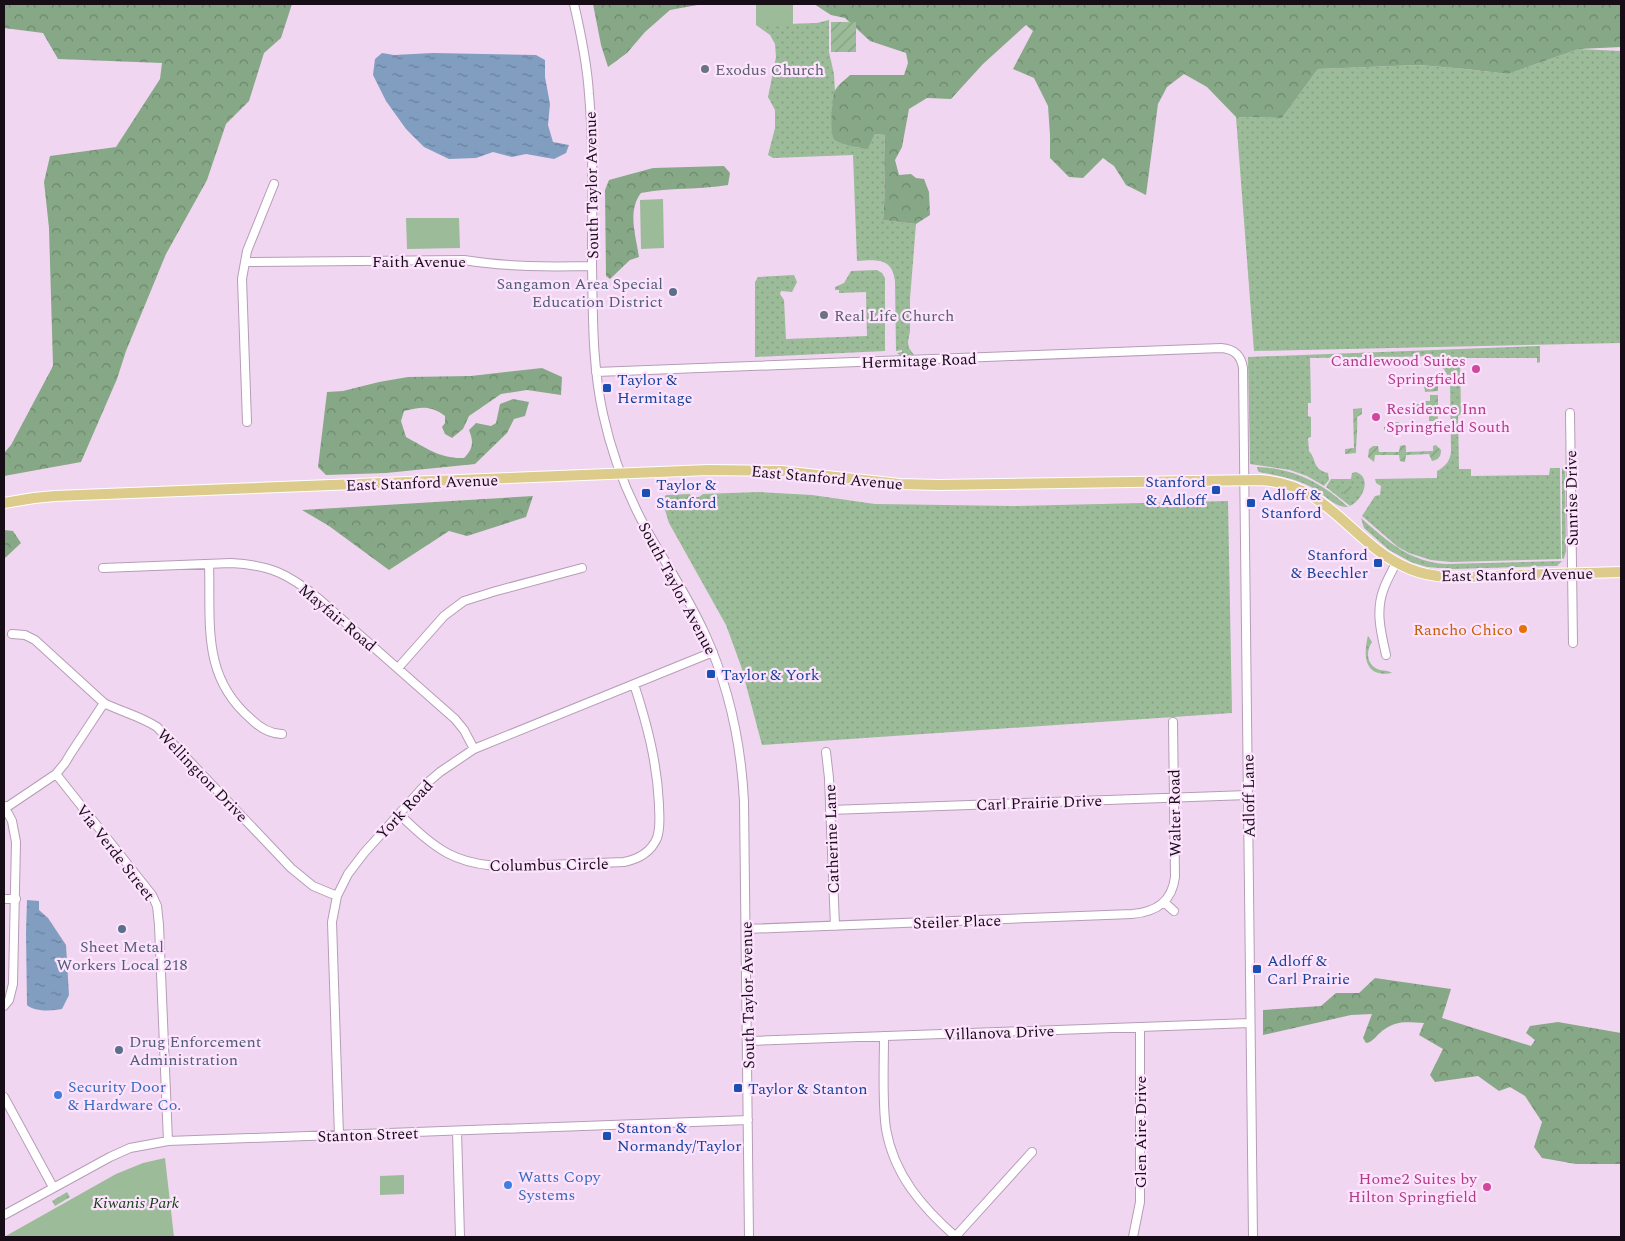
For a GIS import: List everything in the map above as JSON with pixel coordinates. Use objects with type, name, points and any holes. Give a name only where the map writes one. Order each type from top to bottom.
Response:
[{"type":"main road","name":"East Stanford Avenue","points":[[4,503],[55,496],[755,470],[807,473],[900,484],[939,485],[1269,481],[1286,484],[1311,494],[1396,563],[1424,574],[1445,577],[1621,572]]},
{"type":"street","name":"South Taylor Avenue","points":[[574,4],[584,50],[590,94],[592,324],[596,372],[608,434],[622,474],[642,521],[695,613],[713,652],[731,709],[740,757],[744,801],[749,1237]]},
{"type":"street","points":[[247,422],[242,286],[245,262],[251,241],[274,184]]},
{"type":"street","name":"Faith Avenue","points":[[245,262],[464,260],[524,267],[592,266]]},
{"type":"street","name":"Hermitage Road","points":[[596,372],[1221,348],[1230,349],[1239,356]]},
{"type":"street","name":"Adloff Lane","points":[[1239,356],[1243,368],[1253,1237]]},
{"type":"street","name":"Sunrise Drive","points":[[1570,412],[1573,643]]},
{"type":"street","points":[[1386,655],[1380,629],[1379,606],[1384,589],[1396,563]]},
{"type":"street","points":[[209,564],[212,649],[219,678],[232,700],[242,712],[262,728],[282,734]]},
{"type":"street","name":"Mayfair Road","points":[[103,568],[251,564],[270,568],[289,577],[303,585],[455,719],[464,730],[474,749]]},
{"type":"street","points":[[398,668],[444,616],[464,601],[496,590],[582,568]]},
{"type":"street","name":"Wellington Drive","points":[[12,634],[25,635],[35,640],[104,704],[157,726],[291,868],[313,886],[337,896]]},
{"type":"street","name":"York Road","points":[[339,1136],[331,934],[337,896],[348,874],[364,853],[440,772],[474,749],[713,652]]},
{"type":"street","name":"Columbus Circle","points":[[399,814],[430,841],[446,852],[469,862],[501,866],[631,861],[642,856],[654,844],[657,837],[659,820],[658,786],[650,732],[634,684]]},
{"type":"street","points":[[4,1006],[9,1000],[13,984],[16,842],[12,821],[4,808],[56,774],[104,704]]},
{"type":"street","name":"Walter Road","points":[[1164,902],[1172,889],[1175,877],[1173,722]]},
{"type":"street","name":"Catherine Lane","points":[[826,752],[829,778],[835,926]]},
{"type":"street","name":"Via Verde Street","points":[[56,774],[145,885],[157,906],[168,1141]]},
{"type":"street","name":"Carl Prairie Drive","points":[[830,810],[1248,795]]},
{"type":"street","points":[[4,900],[16,899]]},
{"type":"street","points":[[1164,902],[1174,911]]},
{"type":"street","name":"Steiler Place","points":[[746,929],[1142,913],[1155,909],[1164,902]]},
{"type":"street","points":[[4,984],[13,984]]},
{"type":"street","name":"Villanova Drive","points":[[748,1041],[1250,1023]]},
{"type":"street","name":"Glen Aire Drive","points":[[1133,1237],[1140,1202],[1140,1027]]},
{"type":"street","points":[[884,1036],[886,1127],[895,1162],[918,1200],[955,1237],[1032,1152]]},
{"type":"street","points":[[4,1096],[54,1187]]},
{"type":"street","name":"Stanton Street","points":[[4,1215],[130,1148],[168,1141],[748,1120]]},
{"type":"street","points":[[457,1131],[460,1237]]},
{"type":"green space","points":[[4,4],[292,4],[281,38],[264,53],[249,101],[226,124],[207,180],[166,254],[126,351],[117,379],[81,462],[4,476],[4,453],[11,445],[53,366],[49,228],[44,182],[50,156],[116,147],[160,79],[162,63],[58,59],[43,33],[4,28]]},
{"type":"green space","points":[[593,4],[703,4],[670,10],[645,32],[627,53],[608,67],[601,45]]},
{"type":"green space","points":[[756,4],[793,4],[793,25],[756,25]]},
{"type":"green space","points":[[814,4],[1621,4],[1621,47],[1579,49],[1508,74],[1419,65],[1318,69],[1282,118],[1236,117],[1207,87],[1184,74],[1167,87],[1158,104],[1146,195],[1126,185],[1114,166],[1103,158],[1083,178],[1069,177],[1050,158],[1048,106],[1034,78],[1013,69],[1033,31],[1026,25],[983,64],[951,99],[927,98],[909,109],[902,147],[895,160],[899,175],[911,174],[916,178],[924,179],[929,192],[930,215],[916,224],[883,220],[885,135],[875,134],[866,149],[835,140],[832,132],[834,93],[841,83],[850,75],[904,75],[908,63],[906,53],[870,41],[845,18],[831,15]]},
{"type":"green space","points":[[829,20],[829,52],[834,74],[835,91],[832,107],[832,125],[852,145],[858,148],[870,145],[875,134],[885,135],[883,220],[916,224],[908,342],[909,348],[914,355],[924,357],[902,357],[897,353],[902,352],[902,350],[896,351],[895,281],[890,268],[882,262],[871,260],[857,261],[853,155],[773,158],[768,155],[775,128],[775,110],[768,97],[776,57],[775,44],[770,35],[756,25],[817,23]]},
{"type":"green space","points":[[831,22],[856,22],[856,52],[831,52]]},
{"type":"green space","points":[[1579,49],[1621,51],[1621,343],[1254,351],[1236,117],[1282,118],[1318,69],[1419,65],[1508,74]]},
{"type":"green space","points":[[724,166],[730,173],[728,185],[641,193],[634,208],[633,216],[639,257],[630,260],[610,279],[606,276],[605,190],[609,180],[653,168]]},
{"type":"green space","points":[[663,199],[664,248],[641,249],[640,200]]},
{"type":"green space","points":[[406,218],[459,218],[460,248],[407,249]]},
{"type":"green space","points":[[877,270],[885,278],[885,351],[755,357],[755,282],[758,277],[794,275],[797,282],[792,292],[781,291],[780,294],[784,300],[786,339],[867,336],[866,292],[839,293],[839,290],[835,290],[835,287],[844,283],[851,271]]},
{"type":"green space","points":[[1540,346],[1540,362],[1537,363],[1537,358],[1460,358],[1461,414],[1458,416],[1459,469],[1471,469],[1471,476],[1549,475],[1550,468],[1560,468],[1561,559],[1451,562],[1431,560],[1409,553],[1398,547],[1362,516],[1375,496],[1380,495],[1381,486],[1376,483],[1375,479],[1437,478],[1437,471],[1445,466],[1450,458],[1450,380],[1444,369],[1432,363],[1432,356],[1392,357],[1390,364],[1375,364],[1373,357],[1310,358],[1311,403],[1308,403],[1308,416],[1311,417],[1311,437],[1308,438],[1309,451],[1317,467],[1328,473],[1329,480],[1324,486],[1307,476],[1290,470],[1250,464],[1248,357]]},
{"type":"green space","points":[[542,368],[562,377],[561,395],[527,390],[501,394],[469,416],[463,429],[452,438],[445,434],[442,427],[445,423],[445,416],[440,412],[425,408],[404,411],[401,421],[406,437],[441,455],[464,458],[472,445],[469,430],[476,423],[491,426],[496,423],[500,404],[513,399],[529,402],[525,416],[514,419],[507,433],[475,464],[386,473],[326,475],[318,467],[327,392],[343,391],[408,377],[471,376]]},
{"type":"green space","points":[[1438,382],[1438,391],[1425,392],[1424,383],[1403,383]]},
{"type":"green space","points":[[1430,395],[1438,395],[1438,402],[1429,402],[1429,405],[1422,409],[1416,409],[1416,404],[1425,404],[1425,401],[1430,401]]},
{"type":"green space","points":[[1429,402],[1438,402],[1438,421],[1429,421]]},
{"type":"green space","points":[[1362,408],[1362,414],[1357,417],[1356,453],[1345,454],[1345,449],[1354,448],[1353,409]]},
{"type":"green space","points":[[1391,422],[1399,422],[1400,433],[1384,430],[1384,427],[1391,427]]},
{"type":"green space","points":[[1436,445],[1441,450],[1440,456],[1432,461],[1429,454],[1406,455],[1405,462],[1400,461],[1399,455],[1375,455],[1374,462],[1368,457],[1369,449],[1373,446],[1378,446],[1379,452],[1399,452],[1400,446],[1406,446],[1406,452],[1433,451],[1433,446]]},
{"type":"green space","points":[[1257,467],[1283,470],[1307,478],[1338,498],[1348,507],[1334,503],[1300,482],[1259,472]]},
{"type":"green space","points":[[1562,468],[1565,471],[1566,551],[1564,559],[1562,558]]},
{"type":"green space","points":[[1356,472],[1364,479],[1365,484],[1362,495],[1350,506],[1326,487],[1331,479],[1351,479],[1352,473]]},
{"type":"green space","points":[[1330,483],[1340,486],[1351,486],[1355,489],[1355,494],[1347,497],[1339,488],[1332,487]]},
{"type":"green space","points":[[759,492],[812,495],[875,504],[1013,506],[1228,501],[1232,713],[762,745],[741,666],[726,625],[669,523],[662,500],[666,495],[690,494],[692,497],[699,497],[703,494]]},
{"type":"green space","points":[[533,496],[526,517],[467,536],[449,531],[389,570],[329,526],[302,510]]},
{"type":"green space","points":[[1361,518],[1400,549],[1410,555],[1433,562],[1446,564],[1562,561],[1557,566],[1453,569],[1427,567],[1411,562],[1389,550],[1364,528]]},
{"type":"green space","points":[[4,530],[13,531],[21,543],[4,559]]},
{"type":"green space","points":[[1368,636],[1372,642],[1368,650],[1370,662],[1380,670],[1392,673],[1383,674],[1376,672],[1368,664],[1366,643]]},
{"type":"green space","points":[[1375,978],[1451,989],[1442,1018],[1531,1046],[1535,1040],[1526,1033],[1530,1026],[1558,1022],[1621,1033],[1621,1164],[1576,1164],[1542,1158],[1534,1147],[1542,1122],[1525,1096],[1510,1087],[1499,1091],[1478,1076],[1435,1082],[1430,1075],[1443,1049],[1419,1035],[1424,1023],[1397,1023],[1387,1027],[1373,1040],[1366,1043],[1363,1038],[1372,1014],[1351,1015],[1263,1035],[1263,1010],[1321,1006],[1336,993],[1359,993]]},
{"type":"green space","name":"Kiwanis Park","points":[[165,1158],[174,1237],[4,1237],[116,1174],[143,1163]]},
{"type":"green space","points":[[404,1175],[404,1194],[380,1195],[380,1176]]},
{"type":"green space","points":[[67,1192],[70,1197],[55,1206],[52,1201]]},
{"type":"water","points":[[382,53],[394,55],[433,53],[536,55],[545,60],[545,77],[550,104],[548,125],[553,142],[569,145],[566,153],[554,159],[526,154],[512,157],[493,152],[476,158],[449,159],[424,147],[406,129],[386,101],[373,75],[375,59]]},
{"type":"water","points":[[27,900],[39,901],[39,910],[48,918],[66,945],[69,995],[62,1009],[39,1010],[27,1005]]},
{"type":"place","name":"Exodus Church","points":[[705,69]]},
{"type":"place","name":"Sangamon Area Special Education District","points":[[673,292]]},
{"type":"place","name":"Real Life Church","points":[[824,315]]},
{"type":"place","name":"Candlewood Suites Springfield","points":[[1476,369]]},
{"type":"place","name":"Taylor & Hermitage","points":[[607,388]]},
{"type":"place","name":"Residence Inn Springfield South","points":[[1376,417]]},
{"type":"place","name":"Stanford & Adloff","points":[[1216,490]]},
{"type":"place","name":"Taylor & Stanford","points":[[646,493]]},
{"type":"place","name":"Adloff & Stanford","points":[[1251,503]]},
{"type":"place","name":"Stanford & Beechler","points":[[1378,563]]},
{"type":"place","name":"Rancho Chico","points":[[1523,629]]},
{"type":"place","name":"Taylor & York","points":[[711,674]]},
{"type":"place","name":"Sheet Metal Workers Local 218","points":[[122,929]]},
{"type":"place","name":"Adloff & Carl Prairie","points":[[1257,969]]},
{"type":"place","name":"Drug Enforcement Administration","points":[[119,1050]]},
{"type":"place","name":"Taylor & Stanton","points":[[738,1088]]},
{"type":"place","name":"Security Door & Hardware Co.","points":[[58,1095]]},
{"type":"place","name":"Stanton & Normandy/Taylor","points":[[607,1136]]},
{"type":"place","name":"Watts Copy Systems","points":[[508,1185]]},
{"type":"place","name":"Home2 Suites by Hilton Springfield","points":[[1487,1187]]}]
